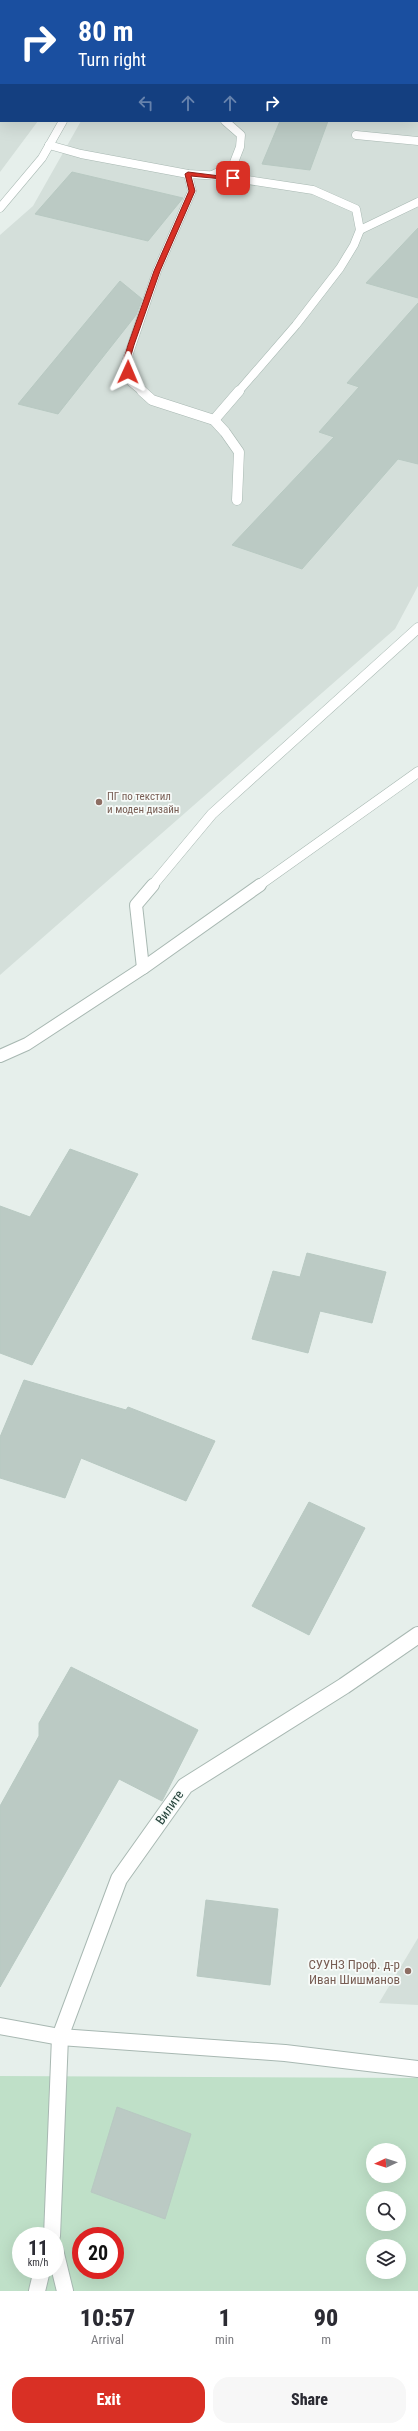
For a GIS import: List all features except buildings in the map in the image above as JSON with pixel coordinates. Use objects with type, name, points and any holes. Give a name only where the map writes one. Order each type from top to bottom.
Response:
[{"type":"street","points":[[0,208],[42,158],[62,122]]},
{"type":"street","points":[[210,175],[233,165],[240,147],[241,135],[226,122]]},
{"type":"street","points":[[356,135],[418,141]]},
{"type":"street","points":[[49,145],[81,154],[188,174],[210,175],[314,190],[356,209],[360,230],[348,258],[294,326],[214,420]]},
{"type":"street","points":[[188,174],[192,191],[157,271],[126,362],[131,382],[152,400],[214,420],[239,452],[239,483],[237,500]]},
{"type":"street","points":[[360,230],[418,202]]},
{"type":"street","points":[[143,968],[136,905],[212,814],[418,628]]},
{"type":"street","points":[[0,1056],[28,1044],[143,968],[418,772]]},
{"type":"street","name":"Вилите","points":[[51,2227],[60,2036],[119,1879],[185,1786],[344,1686],[418,1635]]},
{"type":"street","points":[[0,2026],[60,2036],[285,2053],[418,2069]]},
{"type":"street","points":[[37,2291],[40,2279]]},
{"type":"street","points":[[62,2279],[65,2291]]},
{"type":"shaded area","points":[[0,122],[37,122],[0,172]]},
{"type":"shaded area","points":[[80,122],[418,122],[418,586],[395,629],[0,975],[0,235],[33,206]]},
{"type":"shaded area","name":"СУУНЗ Проф. д-р Иван Шишманов","points":[[418,1938],[418,2005],[379,2003]]},
{"type":"green space","points":[[0,2076],[418,2078],[418,2291],[0,2291]]},
{"type":"place","name":"ПГ по текстил и моден дизайн","points":[[99,802]]},
{"type":"place","name":"СУУНЗ Проф. д-р Иван Шишманов","points":[[408,1971]]},
{"type":"route","points":[[128,372],[126,362],[157,271],[192,191],[188,174],[233,178]]}]
